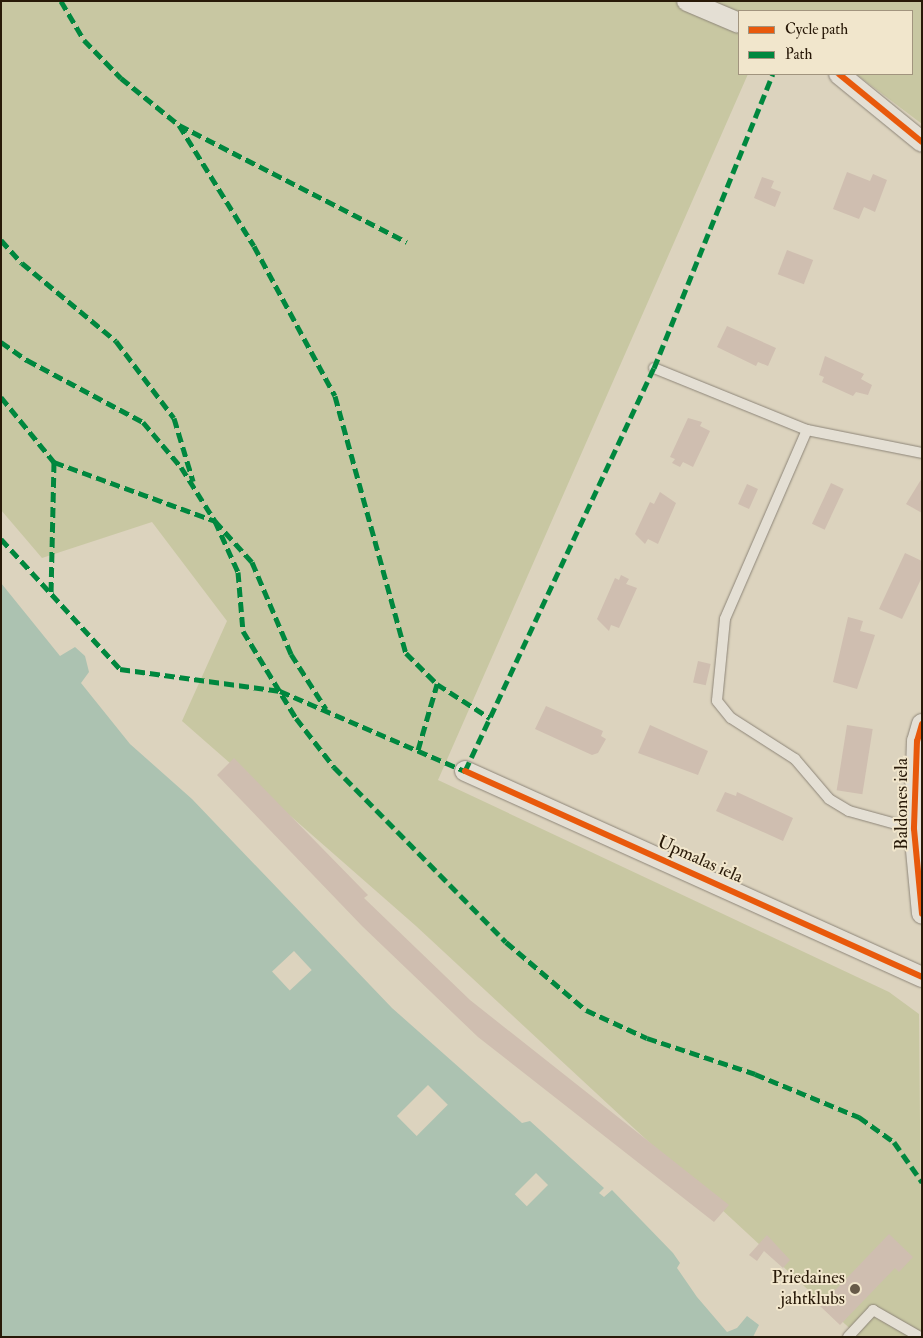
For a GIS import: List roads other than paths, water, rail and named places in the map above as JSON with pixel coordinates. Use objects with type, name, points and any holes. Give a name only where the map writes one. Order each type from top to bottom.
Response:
[{"type":"street","points":[[687,1],[738,23]]},
{"type":"street","points":[[840,75],[922,142]]},
{"type":"street","name":"Baldones iela","points":[[922,724],[918,741],[914,829],[922,914]]},
{"type":"street","name":"Upmalas iela","points":[[465,771],[922,977]]},
{"type":"lane","points":[[654,368],[807,430],[922,453]]},
{"type":"lane","points":[[807,430],[725,620],[717,701],[731,718],[795,759],[829,799],[849,811],[914,829]]},
{"type":"lane","points":[[848,1337],[873,1310],[920,1337]]},
{"type":"place","name":"Priedaines jahtklubs","points":[[855,1289]]}]
